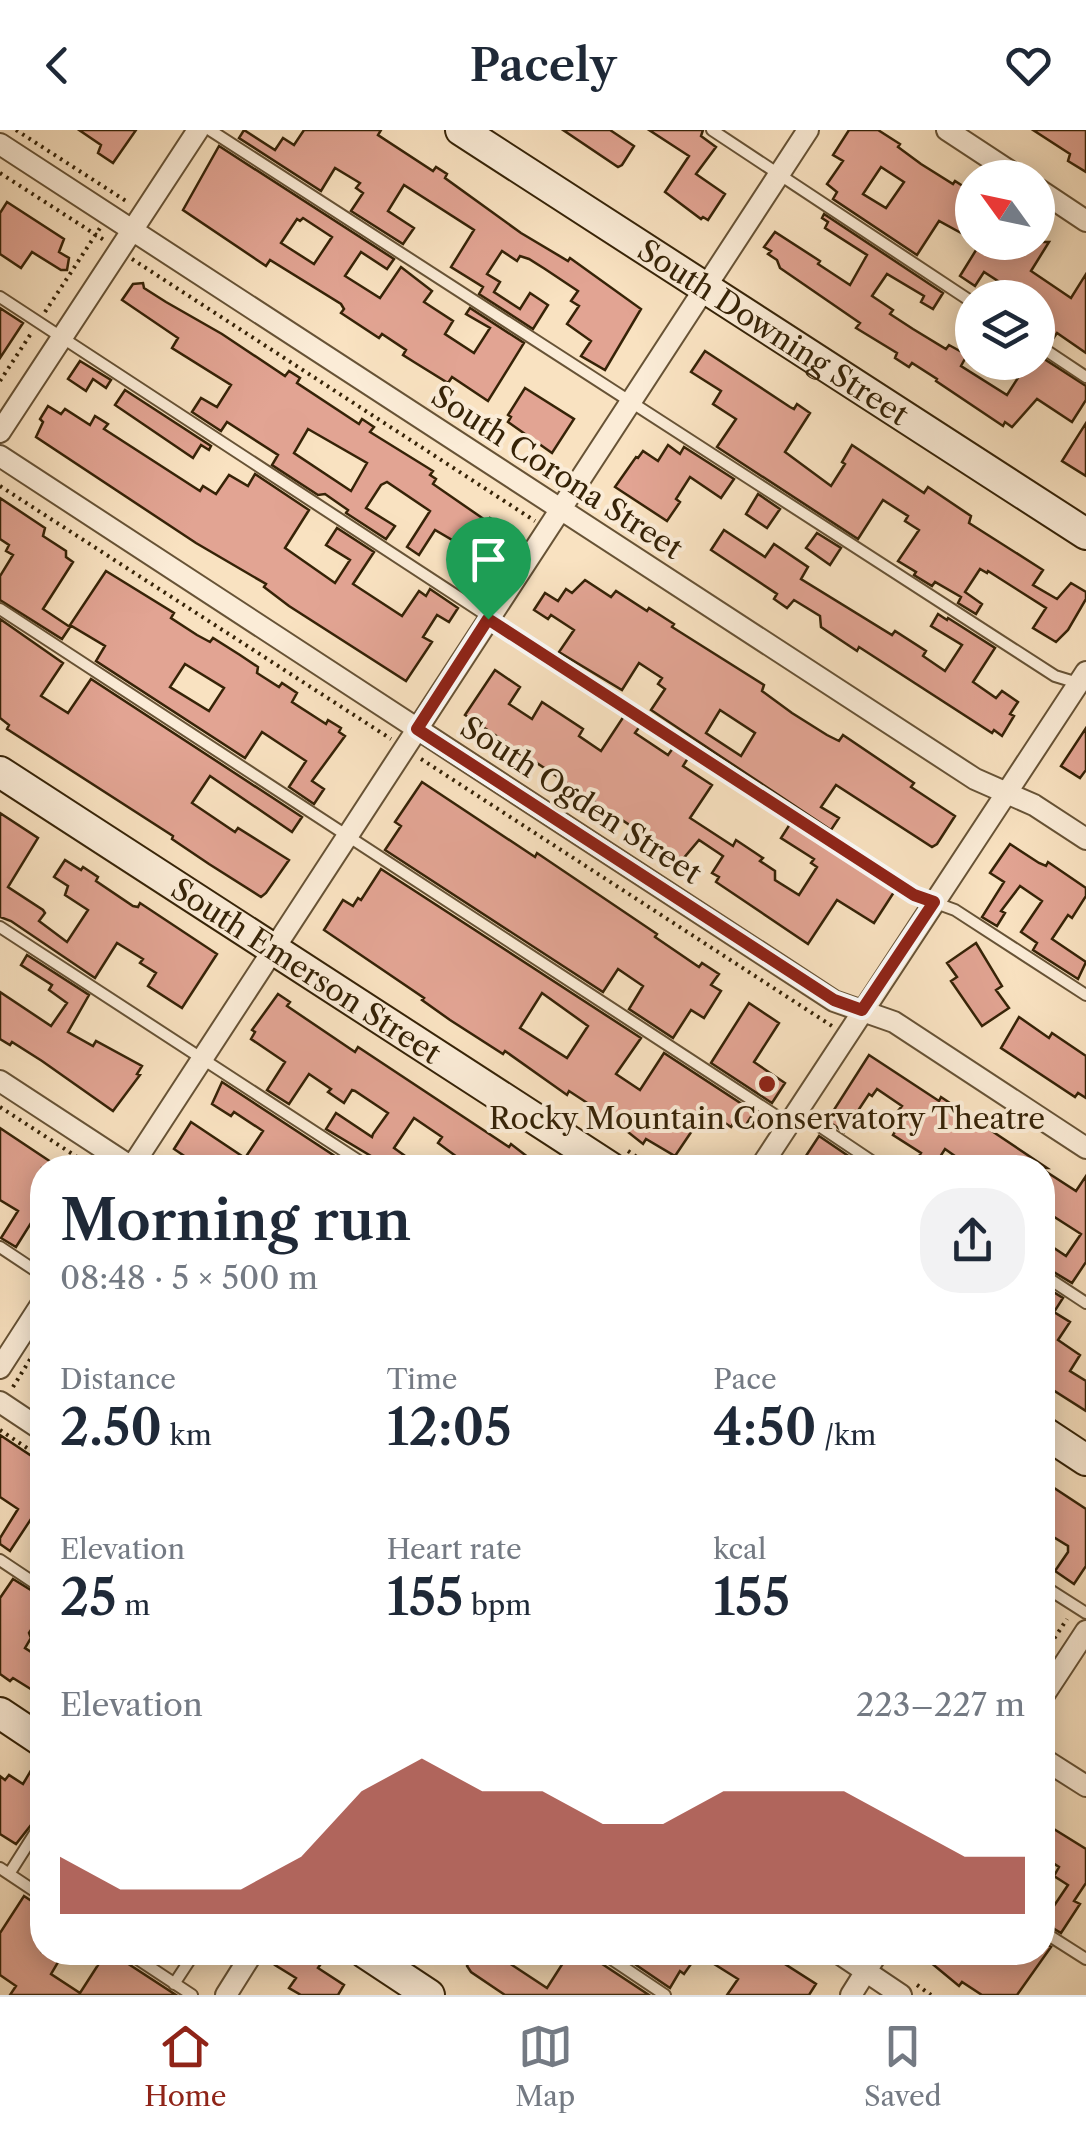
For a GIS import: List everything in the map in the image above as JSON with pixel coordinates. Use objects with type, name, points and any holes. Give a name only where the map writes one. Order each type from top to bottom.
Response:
[{"type":"street","points":[[0,432],[198,130]]},
{"type":"street","name":"South Downing Street","points":[[462,130],[1086,534]]},
{"type":"street","points":[[140,1155],[808,130]]},
{"type":"street","points":[[946,130],[992,160]]},
{"type":"street","name":"South Corona Street","points":[[0,144],[975,780],[1034,805],[1086,839]]},
{"type":"street","points":[[1055,200],[1086,220]]},
{"type":"street","name":"South Ogden Street","points":[[0,456],[834,1000],[894,1022],[1086,1148]]},
{"type":"street","points":[[768,1155],[1083,680]]},
{"type":"street","name":"South Emerson Street","points":[[0,772],[592,1155]]},
{"type":"street","points":[[0,1081],[114,1155]]},
{"type":"street","points":[[0,1368],[30,1321]]},
{"type":"street","points":[[3,1399],[30,1420]]},
{"type":"street","points":[[1055,1440],[1086,1460]]},
{"type":"street","points":[[1055,1678],[1086,1631]]},
{"type":"street","points":[[0,1713],[30,1733]]},
{"type":"street","points":[[1055,1766],[1086,1786]]},
{"type":"street","points":[[226,1995],[245,1965]]},
{"type":"street","points":[[384,1965],[429,1995]]},
{"type":"street","points":[[856,1965],[901,1995]]},
{"type":"street","points":[[851,1995],[870,1965]]},
{"type":"lane","points":[[210,130],[1055,676],[1083,680]]},
{"type":"lane","points":[[712,130],[955,291]]},
{"type":"lane","points":[[0,298],[914,895],[955,910],[1086,995]]},
{"type":"lane","points":[[1055,355],[1086,376]]},
{"type":"lane","points":[[0,609],[778,1117],[809,1119],[863,1155]]},
{"type":"lane","points":[[0,927],[350,1155]]},
{"type":"lane","points":[[0,1247],[30,1267]]},
{"type":"lane","points":[[1055,1283],[1086,1303]]},
{"type":"lane","points":[[0,1560],[30,1580]]},
{"type":"lane","points":[[1055,1593],[1086,1614]]},
{"type":"lane","points":[[30,1838],[5,1871],[30,1888]]},
{"type":"lane","points":[[1055,1939],[1086,1959]]},
{"type":"lane","points":[[146,1965],[192,1995]]},
{"type":"lane","points":[[174,1984],[186,1965]]},
{"type":"lane","points":[[620,1965],[665,1995]]},
{"type":"path","points":[[16,130],[129,203]]},
{"type":"path","points":[[0,173],[104,240]]},
{"type":"path","points":[[0,381],[100,228]]},
{"type":"path","points":[[126,255],[534,520]]},
{"type":"path","points":[[0,486],[392,739]]},
{"type":"path","points":[[412,754],[836,1029]]},
{"type":"path","points":[[0,1106],[74,1155]]},
{"type":"path","points":[[3,1399],[30,1358]]},
{"type":"path","points":[[0,1430],[30,1450]]},
{"type":"path","points":[[1055,1637],[1075,1606]]},
{"type":"building","points":[[79,130],[136,130],[113,163],[98,153],[101,145]]},
{"type":"building","points":[[244,130],[275,150],[283,138],[294,145],[304,130],[381,130],[378,135],[433,171],[436,167],[447,174],[445,178],[521,233],[568,261],[570,258],[641,309],[605,370],[581,356],[591,341],[567,324],[579,306],[571,301],[578,291],[545,269],[520,256],[517,261],[502,251],[487,274],[500,282],[494,292],[520,309],[530,293],[548,305],[533,329],[479,294],[483,287],[451,267],[474,230],[404,185],[388,211],[414,228],[403,244],[351,211],[363,193],[356,188],[360,183],[335,168],[321,191],[239,138]]},
{"type":"building","points":[[563,130],[610,130],[634,146],[618,167]]},
{"type":"building","points":[[649,130],[703,130],[701,136],[716,147],[696,174],[725,194],[708,220],[665,192],[689,156]]},
{"type":"building","points":[[849,130],[878,130],[921,164],[953,184],[955,181],[955,230],[939,221],[917,255],[833,199],[837,192],[827,184],[843,161],[833,155]],"holes":[[[881,167],[904,182],[886,208],[863,194]]]},
{"type":"building","points":[[1033,130],[1086,130],[1086,172],[1068,161],[1070,154]]},
{"type":"building","points":[[219,146],[394,259],[387,269],[361,252],[345,276],[380,298],[401,267],[432,291],[424,302],[453,321],[445,334],[474,353],[490,328],[466,314],[470,308],[524,343],[488,401],[452,377],[448,383],[414,362],[403,355],[406,350],[341,313],[341,304],[270,260],[266,266],[183,210]],"holes":[[[303,218],[332,237],[314,264],[281,243],[297,219]]]},
{"type":"building","points":[[7,202],[64,239],[59,252],[69,258],[67,270],[32,252],[21,268],[0,254],[0,213]]},
{"type":"building","points":[[824,214],[943,293],[933,309],[921,302],[924,296],[887,274],[872,296],[913,329],[946,349],[949,345],[955,348],[955,380],[983,380],[1007,395],[1017,380],[1055,380],[1055,366],[1086,386],[1086,400],[1072,422],[1037,399],[1012,427],[1005,422],[1003,426],[912,363],[909,367],[895,358],[897,353],[856,328],[860,323],[780,268],[768,254],[771,251],[764,247],[775,232],[850,285],[867,255],[825,228],[828,222],[822,218]]},
{"type":"building","points":[[970,260],[1038,260],[1031,271],[1044,280],[996,280],[984,272],[979,280],[960,276]]},
{"type":"building","points":[[1086,274],[1086,353],[1057,333],[1055,336],[1055,287],[1071,298]]},
{"type":"building","points":[[143,283],[144,288],[285,376],[289,371],[300,378],[297,383],[359,424],[362,419],[374,427],[370,432],[433,471],[433,484],[488,522],[490,518],[509,531],[499,546],[491,556],[458,534],[454,541],[435,530],[419,555],[407,547],[430,511],[387,482],[366,508],[395,526],[386,539],[325,494],[318,495],[272,465],[278,455],[227,422],[221,431],[192,412],[201,398],[217,407],[231,385],[172,348],[178,338],[122,300],[133,284]],"holes":[[[308,429],[367,463],[351,491],[294,453]]]},
{"type":"building","points":[[0,308],[23,323],[0,358]]},
{"type":"building","points":[[705,351],[790,407],[794,409],[797,404],[810,413],[785,452],[831,486],[852,445],[924,493],[928,487],[971,516],[969,523],[1043,570],[1033,585],[1057,599],[1071,583],[1086,592],[1068,630],[1056,642],[1033,628],[1046,608],[988,571],[980,569],[965,592],[982,604],[976,614],[958,603],[961,597],[914,575],[916,572],[898,561],[919,530],[905,521],[908,516],[883,500],[858,539],[717,447],[736,419],[713,404],[721,391],[691,372]]},
{"type":"building","points":[[80,361],[111,380],[106,388],[93,379],[86,391],[68,379]]},
{"type":"building","points":[[525,388],[574,419],[552,453],[508,422],[508,415]]},
{"type":"building","points":[[125,390],[211,446],[209,450],[201,445],[193,458],[115,405]]},
{"type":"building","points":[[48,406],[61,414],[65,409],[90,425],[95,416],[108,424],[104,429],[200,491],[203,486],[216,494],[229,475],[248,486],[255,474],[309,510],[285,548],[335,583],[350,560],[326,545],[337,528],[374,552],[353,584],[402,616],[419,591],[426,596],[430,589],[458,608],[449,622],[437,615],[423,637],[432,642],[406,681],[289,606],[264,587],[266,584],[196,543],[36,437]]},
{"type":"building","points":[[1086,423],[1086,476],[1062,461]]},
{"type":"building","points":[[668,445],[680,454],[684,447],[734,479],[721,498],[690,477],[667,521],[615,487],[643,451],[658,461]]},
{"type":"building","points":[[758,494],[780,509],[767,528],[746,514]]},
{"type":"building","points":[[0,498],[45,528],[43,536],[66,551],[66,557],[73,562],[43,609],[70,627],[62,639],[0,600],[0,576],[13,555],[6,551],[9,545],[0,539]]},
{"type":"building","points":[[724,530],[765,557],[774,544],[808,567],[801,579],[892,635],[895,631],[926,651],[923,656],[945,671],[962,645],[931,626],[938,614],[995,648],[973,682],[996,698],[1002,691],[1018,702],[1002,736],[859,647],[857,651],[821,627],[820,616],[794,600],[787,608],[774,599],[777,594],[711,550]]},
{"type":"building","points":[[817,533],[841,548],[830,565],[806,548]]},
{"type":"building","points":[[106,571],[174,613],[171,618],[197,635],[210,642],[213,638],[258,667],[257,673],[297,693],[292,702],[326,724],[328,720],[341,728],[339,732],[345,736],[312,781],[324,789],[314,804],[289,787],[306,761],[262,732],[245,758],[96,661],[105,646],[70,625]],"holes":[[[185,664],[224,688],[209,711],[170,687]]]},
{"type":"building","points":[[585,580],[611,597],[616,591],[647,611],[649,608],[764,685],[762,691],[792,713],[839,741],[843,735],[955,816],[932,847],[836,785],[821,807],[839,818],[831,830],[651,710],[665,689],[658,684],[662,678],[639,663],[622,690],[559,652],[574,630],[551,615],[548,619],[534,610],[545,593],[558,601],[566,589],[572,593]],"holes":[[[720,710],[755,733],[741,756],[706,733]]]},
{"type":"building","points":[[0,619],[63,663],[41,696],[68,713],[91,679],[302,817],[292,832],[210,776],[192,803],[235,832],[238,828],[289,860],[266,893],[261,897],[7,729],[9,725],[0,718]]},
{"type":"building","points":[[495,670],[520,687],[509,704],[532,719],[542,702],[583,729],[579,736],[601,751],[624,716],[640,726],[635,733],[668,755],[673,748],[688,758],[683,766],[712,785],[690,818],[733,846],[736,840],[763,858],[760,861],[775,871],[775,880],[799,895],[817,867],[811,863],[814,859],[781,838],[790,824],[894,892],[874,923],[837,900],[808,944],[716,882],[719,877],[712,873],[723,856],[699,840],[682,860],[465,715]]},
{"type":"building","points":[[1086,728],[1086,770],[1080,778],[1061,766]]},
{"type":"building","points":[[422,782],[535,857],[537,853],[699,967],[702,963],[719,974],[711,985],[721,991],[704,1018],[691,1010],[673,1038],[629,1009],[643,986],[618,969],[603,992],[385,850],[401,826],[395,822]]},
{"type":"building","points":[[0,813],[38,838],[8,887],[43,910],[39,921],[67,942],[88,910],[65,895],[68,886],[54,877],[65,860],[81,870],[83,867],[98,877],[96,881],[133,906],[140,903],[217,954],[182,1008],[148,986],[156,973],[140,963],[143,959],[117,943],[95,978],[0,917]]},
{"type":"building","points":[[1010,844],[1039,863],[1046,866],[1048,862],[1086,888],[1086,896],[1072,918],[1068,915],[1052,939],[1086,962],[1078,979],[1033,950],[1037,943],[1021,932],[1042,901],[1020,886],[1001,911],[1005,913],[997,926],[982,917],[1004,882],[990,873]]},
{"type":"building","points":[[381,869],[641,1038],[616,1074],[640,1090],[664,1053],[754,1112],[746,1125],[734,1122],[731,1127],[706,1110],[676,1155],[646,1139],[643,1144],[604,1113],[602,1117],[569,1091],[567,1095],[505,1051],[503,1054],[450,1020],[324,930],[343,900],[353,906],[358,898],[361,900]],"holes":[[[542,993],[588,1026],[567,1058],[520,1028]]]},
{"type":"building","points":[[976,943],[1002,986],[996,990],[1009,1008],[982,1026],[951,981],[957,977],[947,963]]},
{"type":"building","points":[[27,955],[89,995],[68,1032],[93,1046],[96,1041],[142,1066],[137,1074],[140,1075],[113,1111],[42,1061],[0,1039],[0,992],[51,1026],[67,1003],[49,990],[52,985],[21,965]]},
{"type":"building","points":[[278,994],[290,1002],[287,1006],[355,1052],[358,1047],[525,1155],[454,1155],[438,1143],[442,1137],[414,1118],[394,1148],[404,1155],[369,1155],[326,1129],[336,1113],[372,1137],[388,1113],[352,1090],[344,1103],[309,1074],[289,1104],[267,1090],[285,1062],[251,1039],[255,1032],[252,1030]]},
{"type":"building","points":[[749,1003],[779,1023],[754,1062],[785,1083],[772,1103],[711,1063]]},
{"type":"building","points":[[1019,1017],[1049,1038],[1052,1033],[1086,1056],[1086,1098],[1078,1093],[1075,1097],[1001,1048]]},
{"type":"building","points":[[869,1055],[1028,1155],[954,1155],[945,1149],[941,1155],[920,1155],[893,1135],[905,1115],[898,1111],[902,1106],[877,1089],[872,1096],[869,1094],[844,1132],[828,1121]]},
{"type":"building","points":[[222,1082],[333,1155],[247,1155],[263,1131],[234,1112],[231,1116],[212,1104]]},
{"type":"building","points":[[191,1122],[240,1155],[183,1155],[174,1149]]},
{"type":"building","points":[[0,1128],[40,1155],[30,1155],[30,1225],[16,1247],[1,1238],[18,1211],[0,1200]]},
{"type":"building","points":[[819,1136],[847,1155],[807,1155]]},
{"type":"building","points":[[1086,1176],[1086,1262],[1072,1283],[1055,1273],[1055,1249],[1066,1256],[1081,1234],[1055,1217],[1055,1177],[1076,1191]]},
{"type":"building","points":[[1055,1293],[1063,1298],[1055,1310]]},
{"type":"building","points":[[1055,1313],[1070,1322],[1058,1340],[1080,1355],[1070,1371],[1086,1381],[1086,1411],[1055,1391]]},
{"type":"building","points":[[0,1435],[30,1455],[30,1521],[10,1551],[0,1544],[0,1538],[18,1509],[0,1497]]},
{"type":"building","points":[[1055,1489],[1086,1509],[1086,1566],[1074,1584],[1055,1571],[1068,1546],[1055,1538]]},
{"type":"building","points":[[13,1579],[30,1590],[30,1640],[25,1648],[30,1651],[30,1689],[0,1674],[0,1598]]},
{"type":"building","points":[[30,1772],[30,1826],[16,1844],[0,1834],[0,1776],[5,1780],[9,1775],[23,1784]]},
{"type":"building","points":[[1055,1830],[1086,1849],[1086,1883],[1074,1901],[1080,1904],[1061,1933],[1055,1929],[1055,1904],[1068,1885],[1055,1877],[1059,1867],[1055,1864]]},
{"type":"building","points":[[24,1896],[30,1900],[30,1965],[56,1965],[51,1974],[80,1993],[98,1965],[130,1965],[176,1995],[10,1995],[16,1986],[0,1975],[0,1933]]},
{"type":"building","points":[[275,1965],[320,1965],[318,1968],[344,1985],[338,1995],[301,1995],[289,1988],[296,1978]]},
{"type":"building","points":[[512,1965],[547,1988],[562,1965],[604,1965],[649,1995],[505,1995],[467,1966]]},
{"type":"building","points":[[636,1965],[690,1965],[684,1974],[680,1971],[670,1988]]},
{"type":"building","points":[[716,1965],[786,1965],[816,1984],[809,1995],[727,1995],[738,1979]]},
{"type":"building","points":[[934,1965],[1038,1965],[1017,1995],[982,1995],[962,1982],[959,1986]]},
{"type":"place","name":"Rocky Mountain Conservatory Theatre","points":[[767,1084]]},
{"type":"route","points":[[488,619],[914,895],[934,902],[862,1010],[834,1000],[417,729],[488,619]]}]
